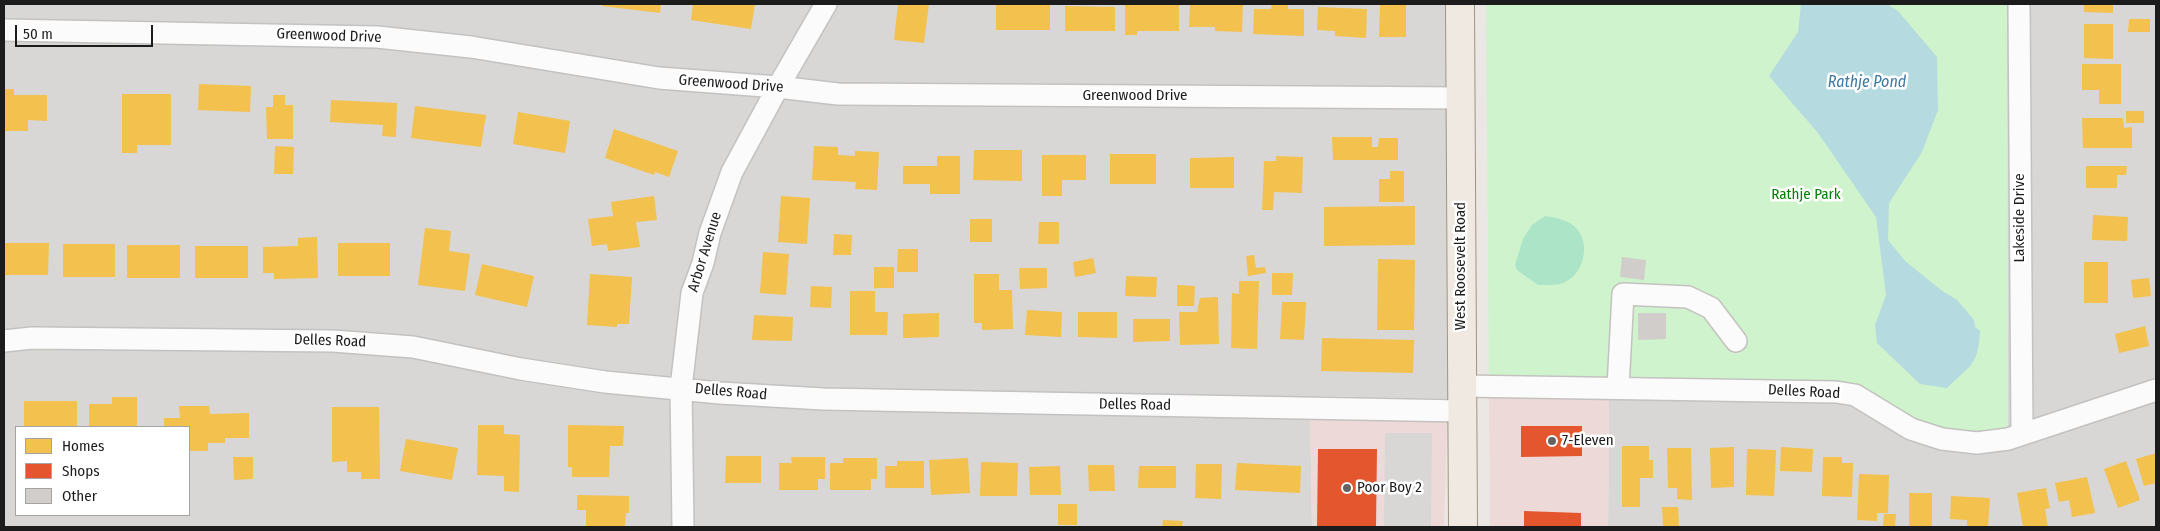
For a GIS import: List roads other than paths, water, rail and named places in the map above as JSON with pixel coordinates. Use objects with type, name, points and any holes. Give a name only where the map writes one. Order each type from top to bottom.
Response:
[{"type":"main road","name":"West Roosevelt Road","points":[[1460,4],[1463,527]]},
{"type":"street","name":"Arbor Avenue","points":[[683,527],[681,388],[692,293],[703,263],[710,233],[732,172],[826,4]]},
{"type":"street","name":"Lakeside Drive","points":[[2019,4],[2022,433]]},
{"type":"street","name":"Greenwood Drive","points":[[4,30],[377,37],[471,46],[658,78],[778,87],[838,94],[1461,98]]},
{"type":"street","points":[[1618,388],[1623,294],[1688,297],[1711,308],[1736,341]]},
{"type":"street","name":"Delles Road","points":[[4,341],[41,338],[373,343],[452,354],[568,377],[605,382],[730,393],[926,402],[1461,398],[1618,388],[1836,392],[1854,395],[1911,429],[1942,439],[1960,442],[1993,442],[2008,439],[2156,390]]},
{"type":"water","name":"Rathje Pond","points":[[1801,4],[1887,4],[1898,11],[1937,57],[1938,110],[1922,152],[1889,203],[1888,240],[1905,261],[1941,290],[1957,300],[1974,320],[1975,327],[1980,331],[1975,359],[1947,388],[1920,384],[1877,343],[1875,325],[1886,295],[1876,217],[1818,133],[1769,76],[1798,32]]},
{"type":"place","name":"7-Eleven","points":[[1552,441]]},
{"type":"place","name":"Poor Boy 2","points":[[1347,488]]},
{"type":"park label","name":"Rathje Park","points":[[1806,195]]}]
